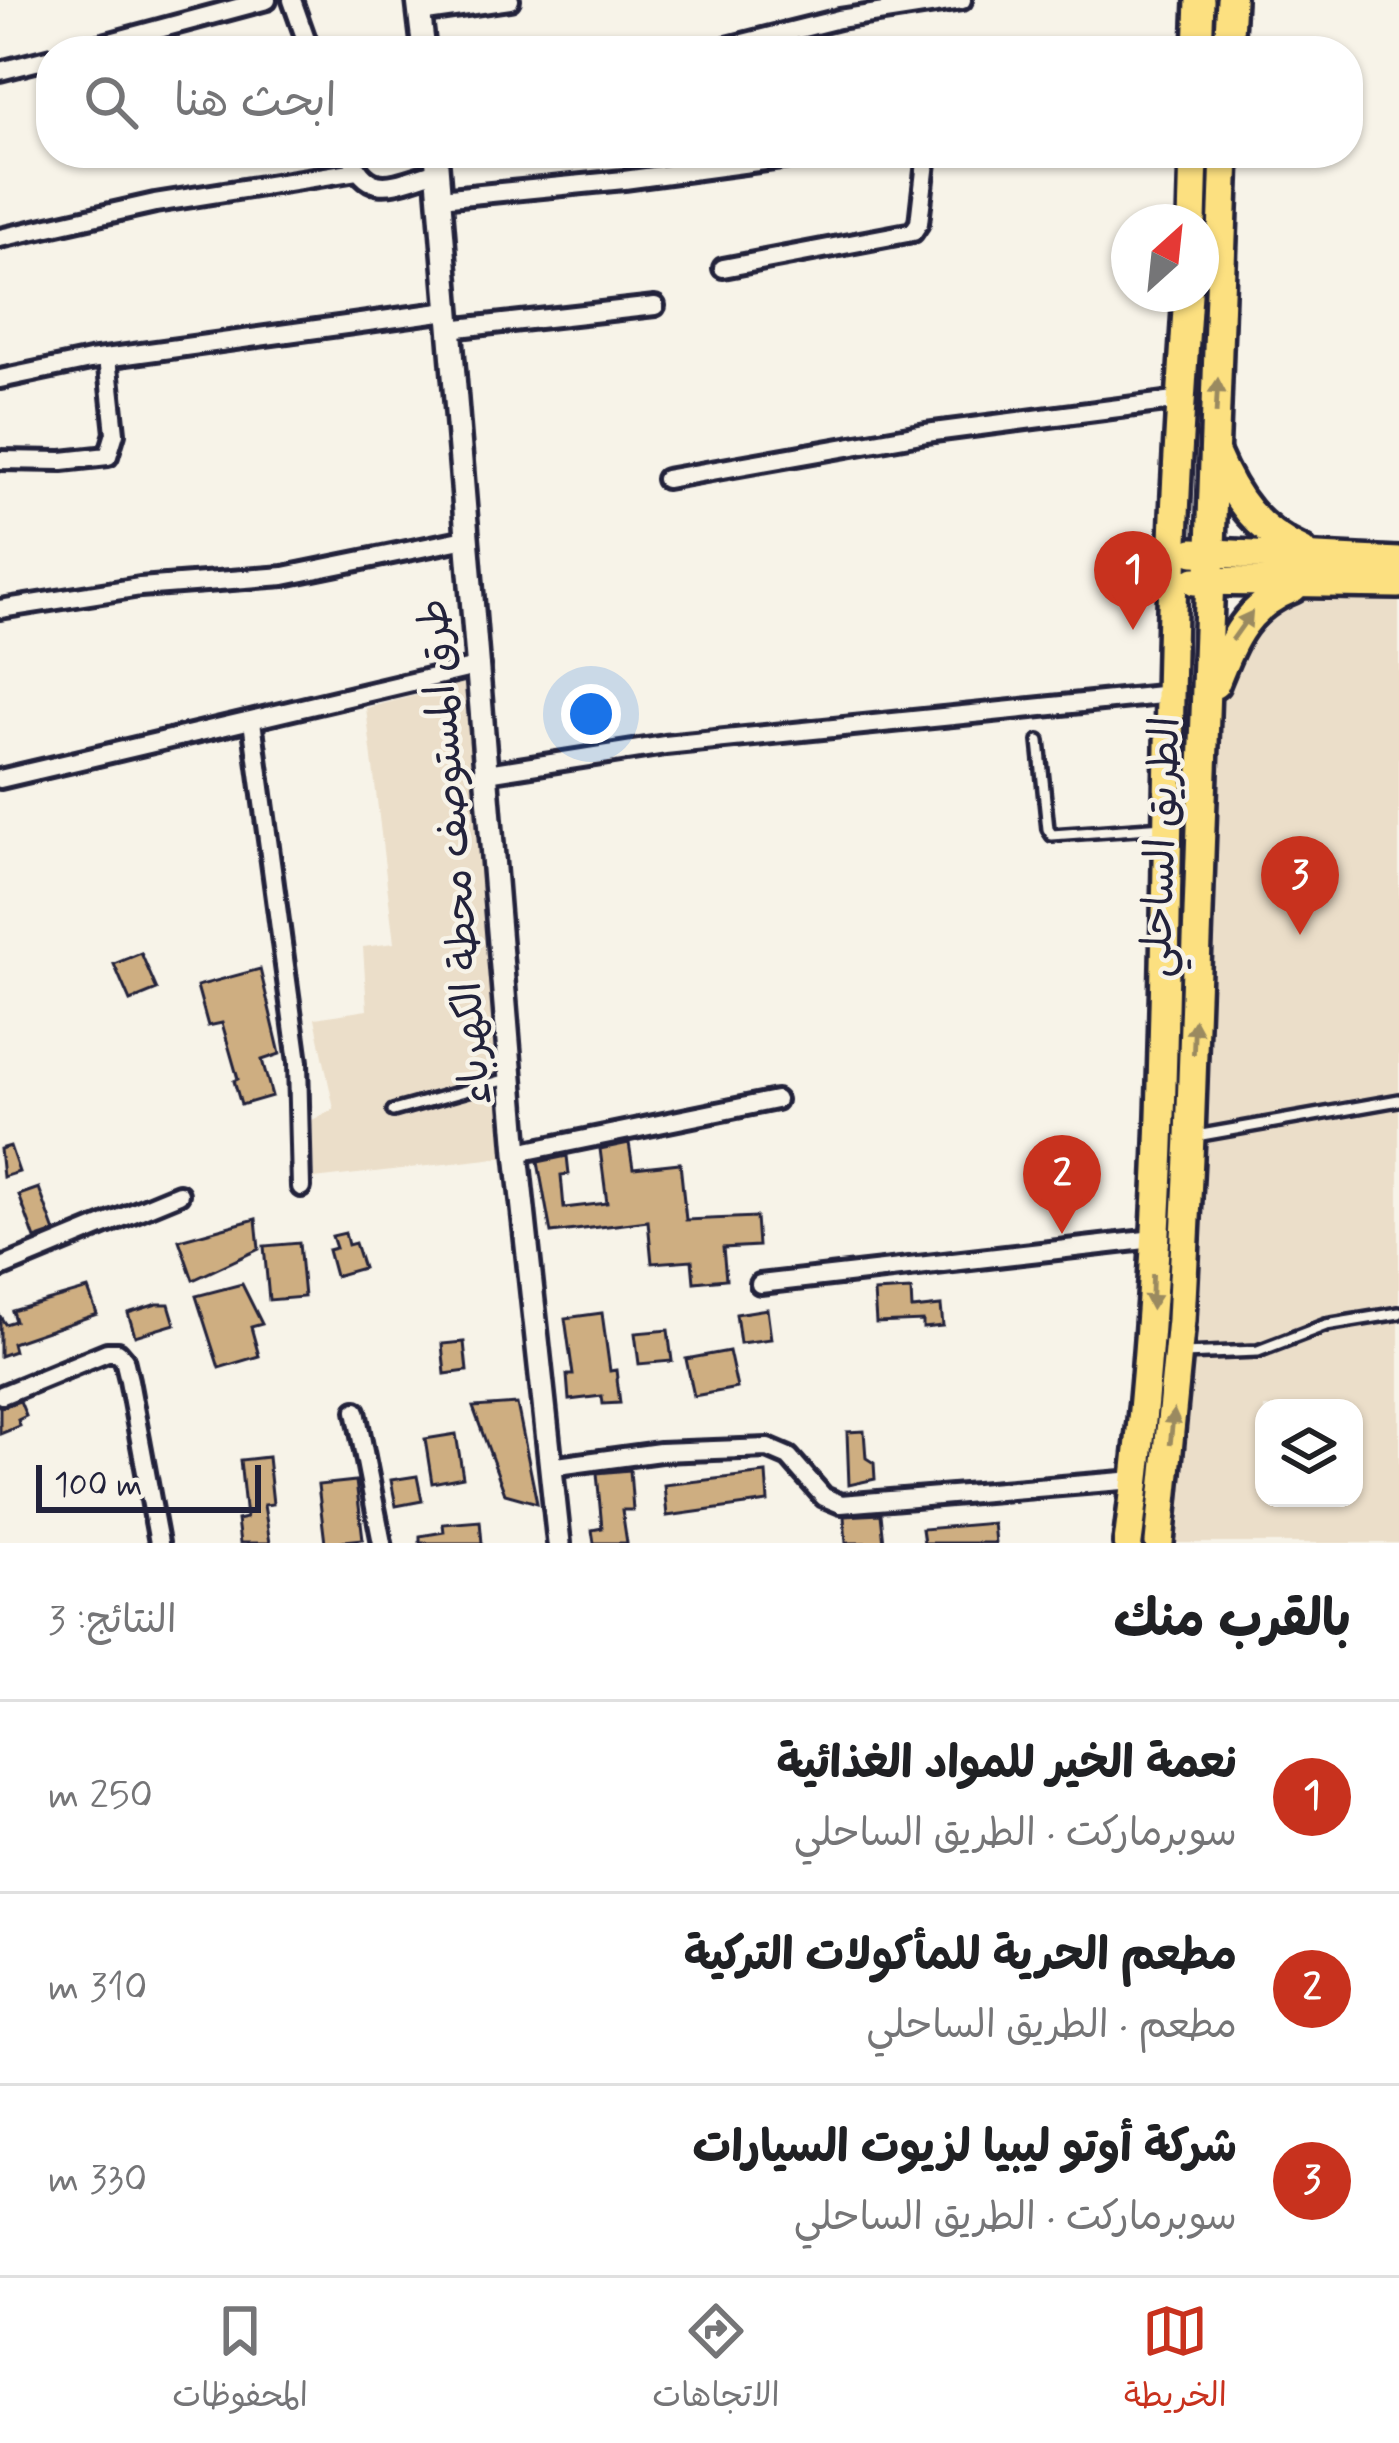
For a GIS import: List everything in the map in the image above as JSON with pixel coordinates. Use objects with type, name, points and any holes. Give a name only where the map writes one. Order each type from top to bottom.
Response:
[{"type":"highway","points":[[1199,36],[1200,0]]},
{"type":"highway","points":[[1229,36],[1231,0]]},
{"type":"highway","points":[[1193,204],[1194,168]]},
{"type":"highway","name":"الطريق الساحلي","points":[[1159,1543],[1178,1354],[1190,1137],[1225,168]]},
{"type":"highway","name":"الطريق الساحلي","points":[[1128,1543],[1150,1352],[1169,827],[1173,551],[1187,312]]},
{"type":"highway","points":[[1214,450],[1250,516],[1318,570]]},
{"type":"highway","points":[[1173,551],[1209,552],[1399,584]]},
{"type":"highway","points":[[1172,581],[1399,562]]},
{"type":"highway","points":[[1207,705],[1230,644],[1245,619],[1318,570]]},
{"type":"street","points":[[132,36],[267,0]]},
{"type":"street","points":[[292,0],[305,36]]},
{"type":"street","points":[[422,36],[418,6],[510,0]]},
{"type":"street","points":[[771,36],[913,3],[962,0]]},
{"type":"street","points":[[0,71],[36,62]]},
{"type":"street","points":[[0,238],[155,203],[242,193],[332,168]]},
{"type":"street","points":[[358,168],[368,183],[381,186],[423,168]]},
{"type":"street","name":"طرق المستوصف محطة الكهرباء","points":[[438,168],[517,1153],[559,1543]]},
{"type":"street","points":[[440,198],[714,168]]},
{"type":"street","points":[[723,268],[914,232],[925,168]]},
{"type":"street","points":[[0,380],[107,358],[448,320],[655,306]]},
{"type":"street","points":[[0,460],[108,456],[115,433],[107,358]]},
{"type":"street","points":[[666,479],[946,430],[1181,400]]},
{"type":"street","points":[[0,609],[140,587],[284,576],[466,539]]},
{"type":"street","points":[[0,778],[480,666]]},
{"type":"street","points":[[487,773],[665,745],[1171,694]]},
{"type":"street","points":[[251,722],[298,1062],[302,1187]]},
{"type":"street","points":[[517,1153],[776,1100]]},
{"type":"street","points":[[0,1268],[179,1194]]},
{"type":"street","points":[[760,1284],[1154,1239]]},
{"type":"street","points":[[2,1395],[106,1352],[118,1352],[129,1380],[159,1543]]},
{"type":"street","points":[[356,1411],[382,1543]]},
{"type":"street","points":[[550,1467],[660,1452],[768,1448],[789,1457],[824,1497],[841,1504],[1135,1480]]},
{"type":"lane","points":[[1039,742],[1052,835],[1169,827]]},
{"type":"lane","points":[[393,1111],[513,1077]]},
{"type":"lane","points":[[1190,1137],[1399,1100]]},
{"type":"lane","points":[[1178,1354],[1258,1351],[1326,1325],[1399,1313]]},
{"type":"shaded area","points":[[1399,584],[1399,1543],[1159,1543],[1207,705],[1276,594]]},
{"type":"shaded area","points":[[488,677],[514,1156],[314,1179],[312,1120],[334,1109],[315,1018],[367,1010],[363,947],[394,943],[366,708]]},
{"type":"building","points":[[141,953],[157,990],[130,1001],[114,964]]},
{"type":"building","points":[[260,969],[280,1054],[262,1060],[272,1096],[241,1105],[222,1023],[208,1026],[197,986]]},
{"type":"building","points":[[629,1143],[633,1168],[680,1163],[686,1220],[756,1217],[758,1246],[723,1248],[726,1279],[694,1282],[692,1260],[652,1263],[648,1221],[551,1233],[538,1162],[567,1156],[569,1174],[561,1175],[564,1208],[607,1203],[600,1149]]},
{"type":"building","points":[[10,1146],[19,1172],[3,1177],[0,1149]]},
{"type":"building","points":[[39,1188],[55,1232],[35,1239],[19,1195]]},
{"type":"building","points":[[256,1219],[259,1249],[193,1280],[179,1240]]},
{"type":"building","points":[[345,1233],[348,1245],[355,1243],[363,1268],[335,1276],[328,1250],[336,1248],[332,1236]]},
{"type":"building","points":[[299,1243],[304,1297],[269,1300],[264,1246]]},
{"type":"building","points":[[242,1284],[262,1324],[251,1327],[259,1356],[219,1368],[196,1296]]},
{"type":"building","points":[[88,1289],[97,1314],[12,1343],[14,1351],[0,1356],[0,1316],[5,1324],[15,1321],[12,1311]]},
{"type":"building","points":[[911,1290],[912,1309],[941,1306],[943,1326],[923,1328],[923,1321],[876,1323],[874,1292]]},
{"type":"building","points":[[169,1304],[175,1324],[135,1336],[128,1313]]},
{"type":"building","points":[[767,1309],[771,1339],[740,1343],[736,1314]]},
{"type":"building","points":[[602,1313],[620,1403],[603,1404],[602,1396],[569,1400],[567,1375],[573,1375],[565,1318]]},
{"type":"building","points":[[668,1330],[672,1361],[639,1364],[635,1333]]},
{"type":"building","points":[[464,1342],[467,1371],[445,1374],[442,1344]]},
{"type":"building","points":[[729,1351],[737,1388],[694,1396],[686,1359]]},
{"type":"building","points":[[20,1401],[26,1416],[18,1420],[20,1426],[0,1434],[0,1407]]},
{"type":"building","points":[[517,1404],[537,1503],[505,1494],[473,1407]]},
{"type":"building","points":[[864,1431],[866,1458],[874,1463],[875,1479],[849,1485],[847,1432]]},
{"type":"building","points":[[456,1434],[463,1477],[432,1483],[425,1439]]},
{"type":"building","points":[[268,1457],[273,1504],[264,1505],[270,1543],[240,1543],[237,1520],[246,1518],[240,1460]]},
{"type":"building","points":[[630,1470],[633,1510],[622,1510],[627,1543],[594,1543],[592,1530],[602,1528],[597,1473]]},
{"type":"building","points":[[766,1473],[768,1502],[667,1516],[664,1485]]},
{"type":"building","points":[[417,1476],[422,1501],[396,1506],[391,1480]]},
{"type":"building","points":[[356,1481],[363,1539],[325,1543],[318,1485]]},
{"type":"building","points":[[881,1514],[884,1543],[846,1543],[844,1516]]},
{"type":"building","points":[[480,1521],[482,1543],[420,1543],[420,1536],[444,1532],[443,1524]]},
{"type":"building","points":[[993,1523],[995,1543],[924,1543],[922,1529]]},
{"type":"place","name":"نعمة الخير للمواد الغذائية","points":[[1133,630]]},
{"type":"place","name":"شركة أوتو ليبيا لزيوت السيارات","points":[[1300,935]]},
{"type":"place","name":"مطعم الحرية للمأكولات التركية","points":[[1062,1234]]}]
